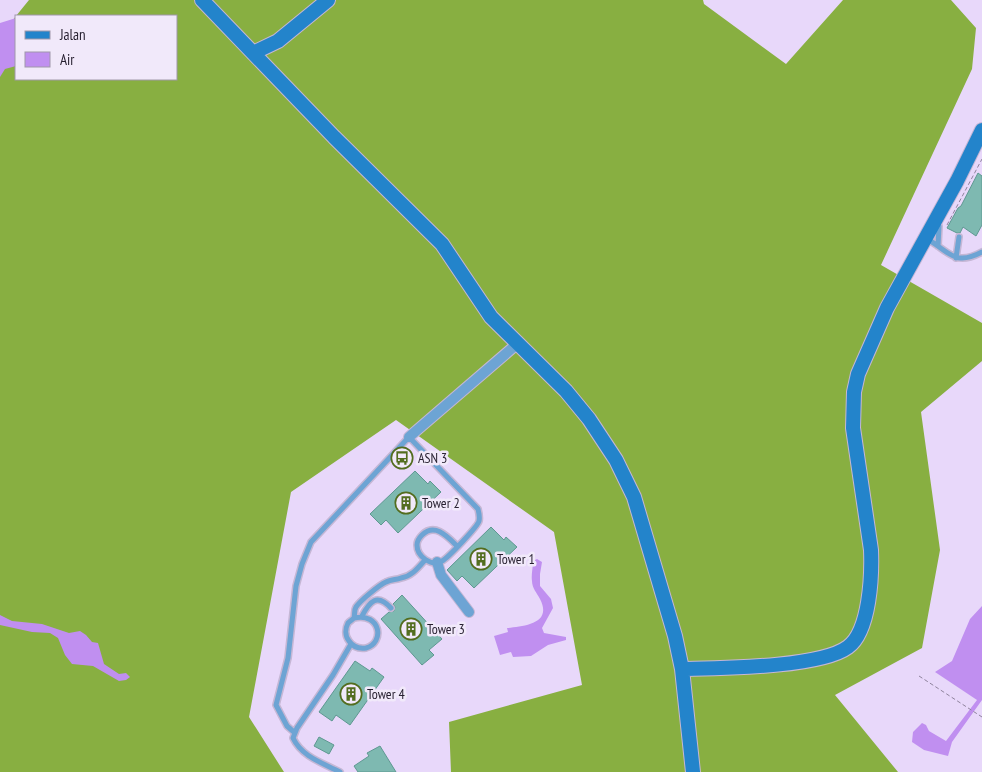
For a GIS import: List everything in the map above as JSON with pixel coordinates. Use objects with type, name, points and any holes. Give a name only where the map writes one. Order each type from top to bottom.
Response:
[{"type":"street","points":[[202,0],[334,137],[442,244],[491,317],[572,398],[589,418],[616,460],[634,497],[647,534],[675,636],[682,669],[693,772]]},
{"type":"street","points":[[253,52],[278,41],[328,0]]},
{"type":"street","points":[[682,669],[769,665],[811,660],[836,654],[848,647],[858,635],[864,619],[872,570],[871,550],[853,428],[854,392],[858,374],[887,308],[957,181],[982,130]]},
{"type":"street","points":[[409,437],[517,344]]},
{"type":"street","points":[[438,562],[441,575],[469,612]]},
{"type":"lane","points":[[933,222],[938,226],[939,230],[938,246]]},
{"type":"lane","points":[[956,258],[959,237]]},
{"type":"lane","points":[[924,238],[938,246],[944,253],[956,258],[963,258],[982,252]]},
{"type":"lane","points":[[295,732],[287,726],[276,705],[288,658],[292,615],[302,564],[311,542],[409,437],[478,509],[480,522],[475,529],[442,561],[433,562],[425,560],[418,553],[417,545],[419,538],[425,532],[432,530],[439,530],[447,535],[457,546]]},
{"type":"lane","points":[[354,618],[355,607],[384,582],[409,575],[417,570],[425,560]]},
{"type":"lane","points":[[362,616],[373,601],[384,601],[390,608]]},
{"type":"lane","points":[[362,616],[370,618],[378,631],[377,638],[365,648],[358,648],[351,644],[347,638],[348,624],[354,618],[362,616]]},
{"type":"lane","points":[[340,772],[305,754],[297,746],[293,738],[295,732],[334,675],[351,644]]},
{"type":"path","points":[[959,237],[945,228],[982,159]]},
{"type":"path","points":[[919,676],[982,717]]},
{"type":"green space","points":[[29,0],[703,0],[704,4],[786,64],[843,0],[951,0],[976,28],[972,69],[881,265],[982,323],[982,361],[921,412],[940,550],[922,648],[835,695],[898,772],[451,772],[449,722],[582,685],[554,532],[396,420],[291,492],[249,717],[284,772],[0,772],[0,37],[15,17],[15,80],[178,80],[178,15],[17,15]]},
{"type":"water","points":[[15,18],[15,66],[5,69],[0,77],[0,23]]},
{"type":"water","points":[[537,559],[542,562],[540,586],[551,599],[553,608],[542,628],[544,633],[566,637],[566,640],[548,645],[531,656],[513,657],[511,652],[500,655],[494,636],[508,632],[507,628],[528,625],[539,619],[543,614],[543,607],[532,584],[533,561]]},
{"type":"water","points":[[982,606],[982,700],[952,742],[948,756],[924,750],[912,742],[913,732],[922,723],[926,725],[929,731],[946,741],[977,700],[935,672],[952,661],[970,619]]},
{"type":"water","points":[[0,615],[12,621],[42,624],[69,633],[80,631],[92,642],[98,643],[104,664],[119,674],[126,673],[130,677],[119,681],[93,666],[72,664],[65,655],[58,638],[50,633],[32,632],[0,625]]},
{"type":"building","points":[[978,173],[982,176],[982,225],[976,236],[963,227],[960,233],[957,233],[947,228]]},
{"type":"building","name":"Tower 2","points":[[415,471],[428,484],[430,481],[441,492],[398,533],[386,520],[381,525],[370,514]]},
{"type":"building","name":"Tower 1","points":[[491,527],[504,540],[506,537],[517,547],[474,588],[462,576],[457,581],[447,570]]},
{"type":"building","name":"Tower 3","points":[[402,595],[442,639],[429,650],[434,655],[422,665],[381,619],[389,612],[394,611],[395,607],[393,604]]},
{"type":"building","name":"Tower 4","points":[[355,661],[370,671],[372,668],[384,677],[350,725],[336,715],[332,721],[319,712]]},
{"type":"building","points":[[319,737],[334,745],[329,754],[314,746]]},
{"type":"building","points":[[380,746],[396,772],[358,772],[354,766],[369,756],[367,753]]},
{"type":"place","name":"ASN 3","points":[[402,458]]},
{"type":"place","name":"Tower 2","points":[[406,503]]},
{"type":"place","name":"Tower 1","points":[[481,559]]},
{"type":"place","name":"Tower 3","points":[[411,629]]},
{"type":"place","name":"Tower 4","points":[[351,694]]}]
